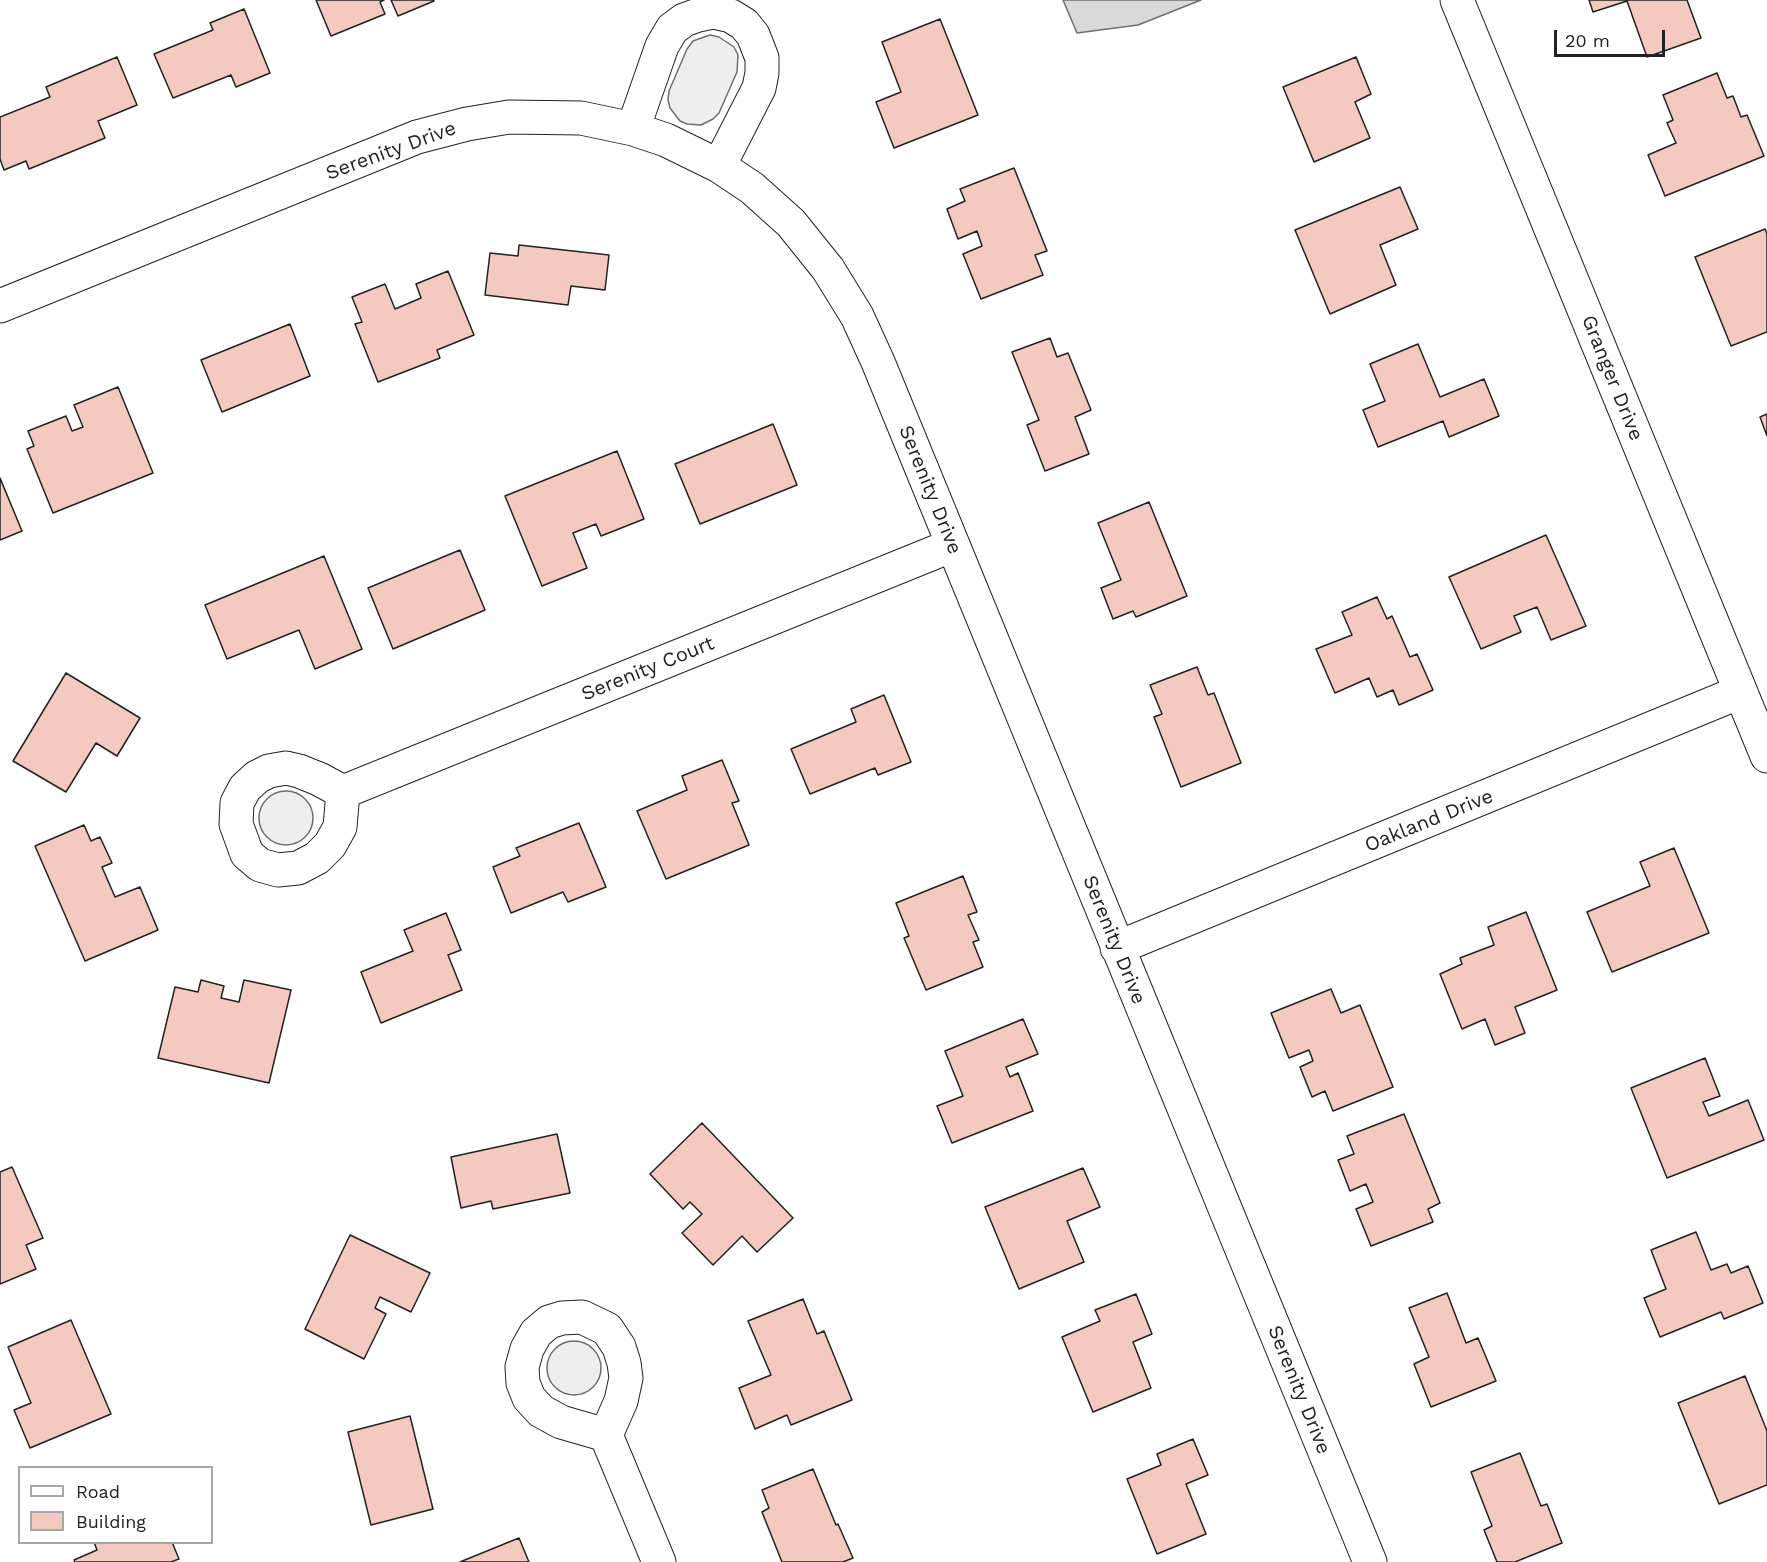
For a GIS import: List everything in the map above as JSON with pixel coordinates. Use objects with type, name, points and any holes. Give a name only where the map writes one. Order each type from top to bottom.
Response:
[{"type":"street","name":"Granger Drive","points":[[1457,0],[1767,756]]},
{"type":"street","points":[[633,129],[662,46],[672,29],[684,20],[698,15],[713,12],[731,16],[744,24],[753,35],[762,58],[762,73],[759,88],[719,166]]},
{"type":"street","name":"Serenity Drive","points":[[0,306],[417,137],[490,119],[532,116],[581,118],[633,129],[666,140],[719,166],[752,188],[791,223],[828,269],[857,316],[878,362],[1370,1562]]},
{"type":"street","name":"Serenity Court","points":[[343,792],[953,545]]},
{"type":"street","name":"Oakland Drive","points":[[1117,948],[1740,692]]},
{"type":"street","points":[[606,1435],[659,1562]]},
{"type":"shaded area","points":[[1063,0],[1201,0],[1138,25],[1077,33]]},
{"type":"shaded area","points":[[710,35],[719,37],[734,47],[738,55],[737,72],[719,113],[701,125],[687,124],[680,121],[670,108],[669,91],[687,49],[693,41]]},
{"type":"shaded area","points":[[286,791],[296,793],[305,799],[311,808],[313,818],[311,828],[305,837],[296,843],[286,845],[276,843],[267,837],[261,828],[259,818],[261,808],[267,799],[276,793]]},
{"type":"shaded area","points":[[574,1341],[584,1343],[593,1349],[599,1358],[601,1368],[599,1378],[593,1387],[584,1393],[574,1395],[564,1393],[555,1387],[549,1378],[547,1368],[549,1358],[555,1349],[564,1343]]},
{"type":"building","points":[[316,0],[384,0],[380,2],[385,14],[331,36]]},
{"type":"building","points":[[391,0],[433,0],[434,1],[398,16]]},
{"type":"building","points":[[1589,0],[1687,0],[1701,38],[1647,57],[1627,1],[1593,12]]},
{"type":"building","points":[[244,9],[270,73],[236,87],[231,75],[173,98],[154,54],[213,30],[210,23]]},
{"type":"building","points":[[940,19],[978,115],[894,148],[876,102],[901,92],[882,42]]},
{"type":"building","points":[[117,57],[137,105],[98,121],[105,138],[29,169],[26,161],[4,170],[0,159],[0,117],[50,97],[46,87]]},
{"type":"building","points":[[1356,57],[1371,94],[1355,102],[1370,138],[1314,162],[1283,87]]},
{"type":"building","points":[[1717,73],[1727,98],[1733,96],[1741,117],[1747,115],[1764,156],[1665,196],[1648,155],[1676,143],[1667,123],[1673,120],[1663,95]]},
{"type":"building","points":[[1014,168],[1047,251],[1035,255],[1043,275],[981,299],[963,254],[982,246],[977,231],[958,239],[947,209],[965,201],[960,189]]},
{"type":"building","points":[[1400,187],[1418,229],[1380,245],[1396,285],[1330,314],[1295,230]]},
{"type":"building","points":[[1765,229],[1767,234],[1767,332],[1731,346],[1695,257]]},
{"type":"building","points":[[519,245],[609,255],[605,290],[571,286],[568,305],[485,295],[490,253],[518,256]]},
{"type":"building","points":[[448,271],[474,335],[437,350],[440,358],[378,382],[355,324],[362,322],[352,297],[385,284],[395,309],[421,298],[416,284]]},
{"type":"building","points":[[290,324],[310,376],[222,412],[201,360]]},
{"type":"building","points":[[1050,338],[1057,357],[1068,353],[1091,410],[1075,417],[1089,454],[1045,471],[1027,425],[1039,420],[1012,352]]},
{"type":"building","points":[[1418,344],[1440,397],[1484,379],[1499,416],[1449,437],[1443,421],[1378,447],[1363,410],[1385,401],[1370,364]]},
{"type":"building","points":[[118,387],[153,473],[53,513],[27,449],[34,446],[28,431],[66,416],[72,431],[83,427],[74,405]]},
{"type":"building","points":[[1767,414],[1767,436],[1760,417]]},
{"type":"building","points":[[773,424],[797,485],[700,524],[675,464]]},
{"type":"building","points":[[617,451],[644,519],[601,536],[596,524],[573,533],[587,568],[542,586],[505,496]]},
{"type":"building","points":[[0,478],[22,531],[0,540]]},
{"type":"building","points":[[1149,502],[1187,596],[1136,617],[1133,611],[1113,619],[1101,588],[1121,580],[1098,523]]},
{"type":"building","points":[[1546,535],[1586,626],[1551,640],[1537,607],[1514,616],[1521,632],[1481,649],[1449,577]]},
{"type":"building","points":[[460,550],[485,610],[393,649],[368,588]]},
{"type":"building","points":[[324,556],[362,649],[315,669],[299,630],[227,659],[205,605]]},
{"type":"building","points":[[1377,597],[1387,619],[1392,616],[1410,657],[1417,654],[1433,690],[1399,705],[1393,690],[1377,697],[1369,678],[1335,693],[1316,649],[1352,635],[1342,612]]},
{"type":"building","points":[[1197,667],[1208,695],[1214,693],[1241,763],[1181,787],[1154,717],[1162,714],[1150,685]]},
{"type":"building","points":[[66,673],[140,718],[117,756],[96,743],[66,792],[13,761]]},
{"type":"building","points":[[884,695],[911,762],[878,775],[875,768],[810,794],[791,749],[856,722],[851,709]]},
{"type":"building","points":[[722,760],[739,801],[732,803],[749,845],[666,879],[637,811],[687,790],[682,776]]},
{"type":"building","points":[[579,823],[606,887],[568,902],[563,892],[511,913],[493,867],[520,856],[516,848]]},
{"type":"building","points":[[84,825],[91,841],[100,837],[112,863],[102,867],[115,897],[140,887],[158,930],[85,961],[35,846]]},
{"type":"building","points":[[1674,848],[1709,933],[1612,972],[1587,912],[1650,886],[1640,862]]},
{"type":"building","points":[[963,876],[977,912],[968,915],[979,940],[973,942],[983,967],[926,990],[904,938],[909,936],[896,903]]},
{"type":"building","points":[[1526,912],[1557,990],[1515,1007],[1525,1033],[1495,1045],[1485,1019],[1462,1029],[1440,974],[1462,964],[1460,958],[1494,945],[1488,927]]},
{"type":"building","points":[[446,913],[461,950],[448,955],[462,990],[381,1023],[361,972],[413,951],[404,930]]},
{"type":"building","points":[[201,980],[224,986],[221,998],[239,1002],[244,980],[291,990],[269,1083],[158,1058],[175,987],[198,992]]},
{"type":"building","points":[[1331,989],[1341,1013],[1360,1005],[1393,1087],[1333,1111],[1325,1091],[1312,1097],[1300,1067],[1313,1061],[1309,1050],[1289,1058],[1271,1013]]},
{"type":"building","points":[[1023,1019],[1038,1054],[1006,1067],[1010,1077],[1018,1073],[1033,1111],[952,1143],[937,1106],[963,1096],[945,1051]]},
{"type":"building","points":[[1705,1058],[1720,1096],[1703,1102],[1709,1116],[1748,1100],[1764,1140],[1667,1178],[1631,1088]]},
{"type":"building","points":[[1404,1114],[1440,1203],[1428,1209],[1433,1222],[1371,1246],[1356,1209],[1373,1202],[1366,1184],[1350,1191],[1338,1160],[1354,1154],[1347,1136]]},
{"type":"building","points":[[702,1123],[793,1218],[757,1252],[742,1236],[713,1265],[682,1233],[702,1214],[690,1202],[683,1209],[650,1174]]},
{"type":"building","points":[[557,1134],[570,1193],[493,1209],[491,1201],[461,1208],[451,1157]]},
{"type":"building","points":[[12,1167],[43,1238],[26,1245],[36,1269],[0,1284],[0,1172]]},
{"type":"building","points":[[1083,1168],[1100,1207],[1067,1221],[1084,1262],[1019,1289],[985,1207]]},
{"type":"building","points":[[1696,1232],[1711,1270],[1727,1264],[1731,1273],[1748,1266],[1763,1303],[1724,1319],[1721,1312],[1660,1337],[1644,1298],[1666,1289],[1651,1250]]},
{"type":"building","points":[[350,1235],[430,1273],[411,1312],[380,1297],[375,1308],[386,1314],[364,1359],[305,1329]]},
{"type":"building","points":[[1447,1293],[1466,1343],[1478,1338],[1496,1381],[1431,1407],[1414,1364],[1429,1357],[1409,1308]]},
{"type":"building","points":[[1136,1294],[1152,1334],[1133,1342],[1151,1388],[1093,1412],[1062,1337],[1100,1321],[1095,1310]]},
{"type":"building","points":[[803,1299],[817,1334],[824,1331],[852,1400],[791,1425],[787,1415],[755,1429],[739,1388],[771,1375],[748,1321]]},
{"type":"building","points":[[71,1320],[111,1414],[30,1448],[14,1410],[31,1403],[8,1347]]},
{"type":"building","points":[[1745,1376],[1767,1431],[1767,1485],[1719,1504],[1678,1403]]},
{"type":"building","points":[[410,1416],[433,1509],[371,1525],[348,1432]]},
{"type":"building","points":[[1193,1439],[1208,1475],[1186,1484],[1206,1534],[1157,1554],[1127,1479],[1161,1465],[1157,1454]]},
{"type":"building","points":[[1520,1453],[1541,1506],[1547,1504],[1562,1543],[1515,1562],[1497,1562],[1484,1530],[1492,1526],[1471,1472]]},
{"type":"building","points":[[813,1469],[836,1525],[838,1524],[853,1558],[843,1562],[782,1562],[762,1512],[769,1508],[762,1490]]},
{"type":"building","points":[[519,1538],[529,1562],[460,1562],[509,1542]]},
{"type":"building","points":[[95,1544],[173,1544],[179,1559],[171,1562],[75,1562],[74,1560],[97,1550]]}]
